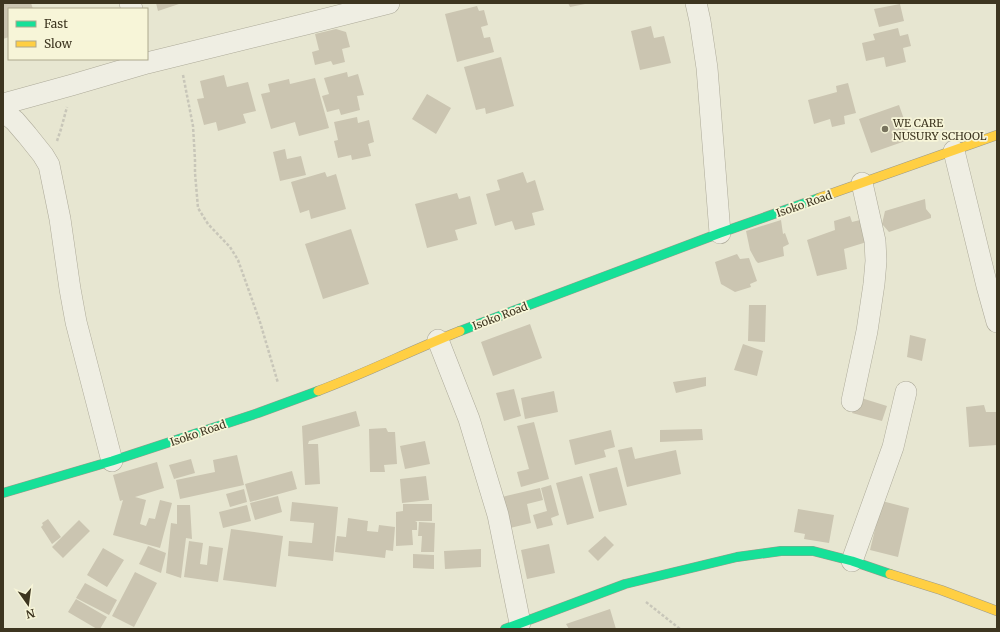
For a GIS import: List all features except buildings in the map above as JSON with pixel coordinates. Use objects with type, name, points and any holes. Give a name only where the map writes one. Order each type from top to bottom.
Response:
[{"type":"street","points":[[3,104],[72,85],[146,61],[179,55],[389,3]]},
{"type":"street","points":[[696,3],[707,68],[720,233]]},
{"type":"street","points":[[3,111],[15,121],[27,135],[43,154],[49,165],[60,219],[76,322],[112,461]]},
{"type":"street","name":"Isoko Road","points":[[3,493],[112,461],[251,415],[338,383],[438,340],[720,233],[997,135]]},
{"type":"street","points":[[954,151],[997,322]]},
{"type":"street","points":[[852,401],[867,331],[876,261],[875,241],[862,183]]},
{"type":"street","points":[[438,340],[469,420],[498,515],[513,626],[625,584],[737,557],[781,551],[814,551],[942,590],[997,611]]},
{"type":"street","points":[[852,562],[893,447],[906,392]]},
{"type":"path","points":[[179,55],[193,126],[198,208],[208,224],[230,247],[238,260],[260,322],[280,389],[286,402]]},
{"type":"path","points":[[49,165],[61,129],[72,85]]},
{"type":"path","points":[[625,584],[680,629]]},
{"type":"traffic: fast","points":[[460,331],[720,233],[819,198]]},
{"type":"traffic: fast","points":[[3,493],[112,461],[258,413],[318,391]]},
{"type":"traffic: fast","points":[[505,629],[625,584],[737,557],[781,551],[813,551],[852,561],[890,574]]},
{"type":"traffic: slow","points":[[819,198],[997,135]]},
{"type":"traffic: slow","points":[[318,391],[460,331]]},
{"type":"traffic: slow","points":[[890,574],[941,590],[997,611]]},
{"type":"place","name":"WE CARE NUSURY SCHOOL","points":[[885,129]]}]
